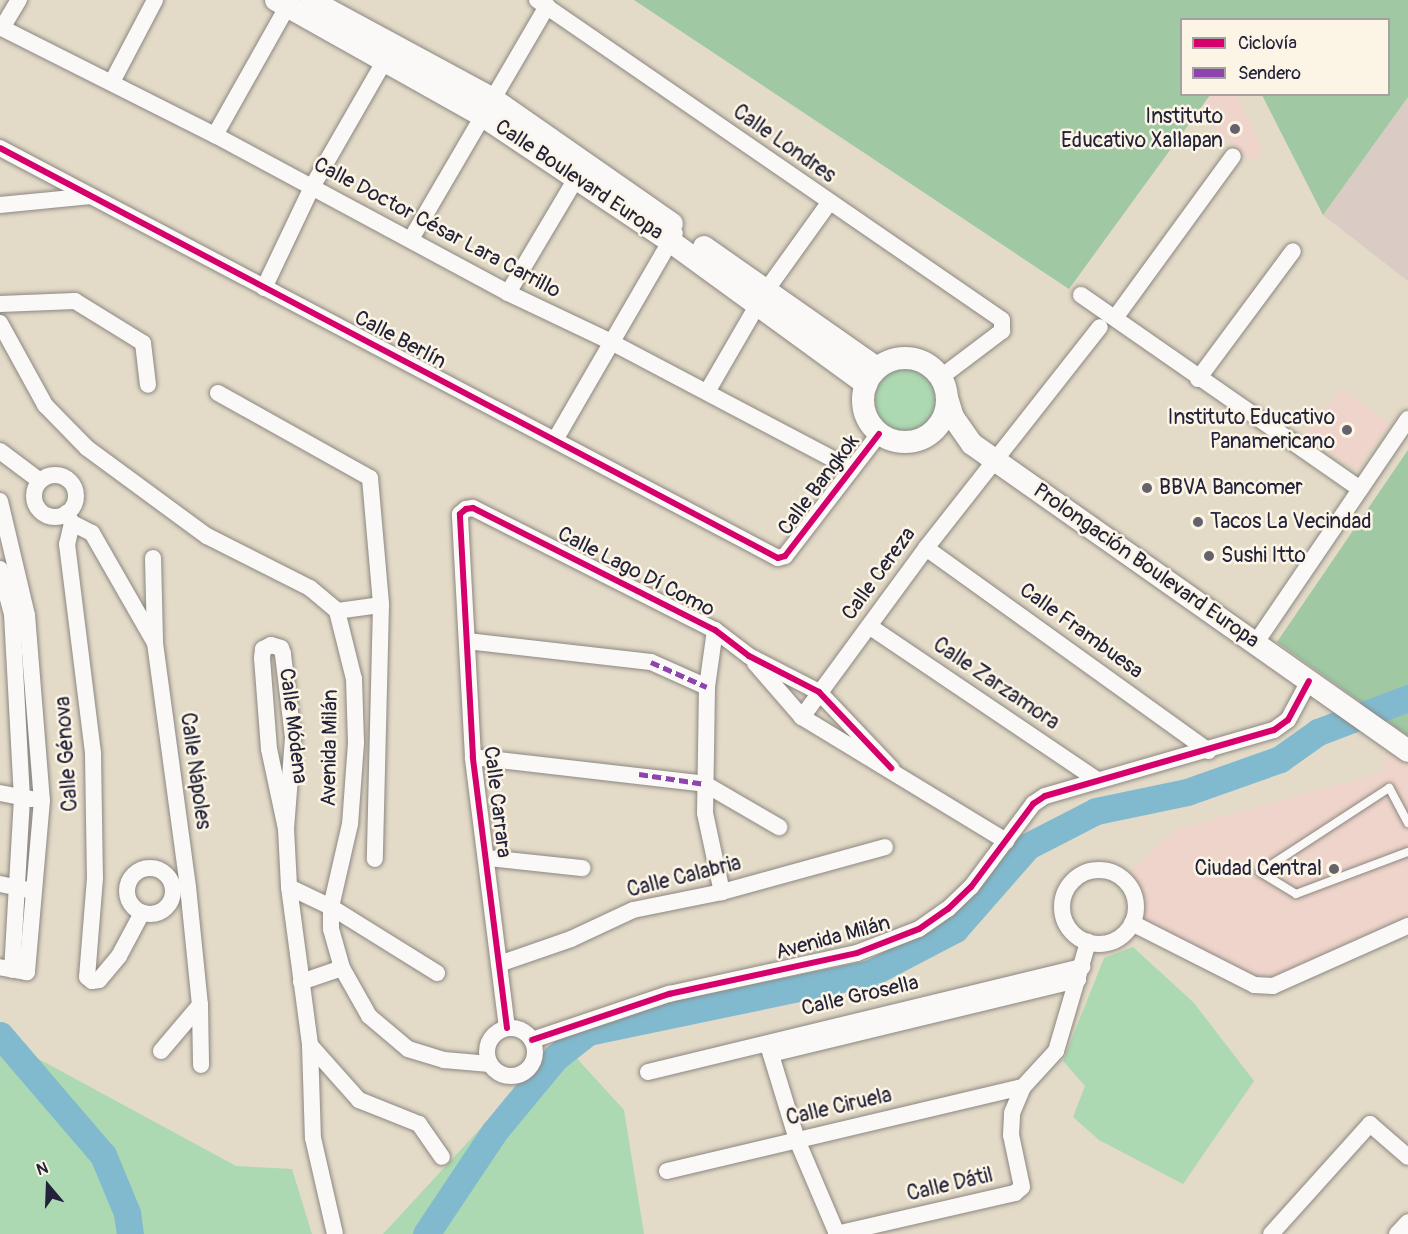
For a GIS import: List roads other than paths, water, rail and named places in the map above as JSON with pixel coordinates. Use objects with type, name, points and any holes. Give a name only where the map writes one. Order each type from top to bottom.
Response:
[{"type":"main road","name":"Calle Boulevard Europa","points":[[310,0],[389,53]]},
{"type":"main road","name":"Calle Boulevard Europa","points":[[285,2],[389,53],[488,107],[674,234],[760,299],[812,332],[871,376]]},
{"type":"main road","points":[[918,359],[941,376],[948,401],[946,414],[930,434],[904,443],[879,434],[864,411],[871,376],[890,360],[918,359]]},
{"type":"main road","name":"Prolongación Boulevard Europa","points":[[948,401],[953,417],[972,444],[1405,749]]},
{"type":"main road","name":"Prolongación Boulevard Europa","points":[[930,434],[972,444]]},
{"type":"street","points":[[1,28],[19,0]]},
{"type":"street","points":[[112,82],[155,0]]},
{"type":"street","points":[[215,135],[285,2]]},
{"type":"street","points":[[411,239],[488,107],[542,3]]},
{"type":"street","name":"Calle Londres","points":[[542,3],[829,203],[1002,320],[1004,326],[1002,331],[941,376]]},
{"type":"street","name":"Calle Doctor César Lara Carrillo","points":[[1,28],[215,135],[508,293],[611,342],[852,470]]},
{"type":"street","points":[[264,288],[312,187],[389,53]]},
{"type":"street","name":"Calle Berlín","points":[[0,147],[778,558],[785,556]]},
{"type":"street","points":[[1115,318],[1233,156]]},
{"type":"street","points":[[508,293],[580,170]]},
{"type":"street","points":[[0,205],[92,196]]},
{"type":"street","points":[[706,392],[760,299],[829,203]]},
{"type":"street","points":[[555,440],[674,234]]},
{"type":"street","points":[[1198,379],[1293,251]]},
{"type":"street","points":[[1081,295],[1198,379],[1360,489]]},
{"type":"street","points":[[0,304],[75,301],[143,343],[148,385]]},
{"type":"street","points":[[0,323],[45,405],[87,448],[207,536],[310,588],[337,611],[381,605]]},
{"type":"street","name":"Calle Cereza","points":[[802,717],[926,548],[1100,327]]},
{"type":"street","points":[[218,393],[370,478],[381,605],[375,859]]},
{"type":"street","points":[[1255,644],[1408,419]]},
{"type":"street","name":"Calle Bangkok","points":[[785,556],[879,434]]},
{"type":"street","points":[[0,451],[40,481],[52,475],[71,483],[75,496],[69,518]]},
{"type":"street","name":"Calle Nápoles","points":[[40,481],[34,500],[40,511],[53,517],[69,518],[92,533],[155,644],[181,888],[200,1005],[201,1065]]},
{"type":"street","points":[[0,501],[13,613],[7,706],[22,798],[13,970]]},
{"type":"street","name":"Calle Lago Dí Como","points":[[465,509],[473,508],[715,630],[749,656],[819,692],[891,768]]},
{"type":"street","name":"Calle Carrara","points":[[465,509],[460,514],[472,757],[488,858],[507,1028]]},
{"type":"street","name":"Calle Génova","points":[[69,518],[67,544],[93,754],[95,878],[87,977],[92,981],[99,980],[119,956],[142,913]]},
{"type":"street","name":"Calle Frambuesa","points":[[926,548],[1209,751]]},
{"type":"street","points":[[153,558],[155,644]]},
{"type":"street","points":[[0,569],[13,613],[35,711],[42,800],[36,891],[13,970]]},
{"type":"street","name":"Avenida Milán","points":[[337,611],[354,679],[356,743],[350,824],[331,907],[331,929],[342,968],[369,1016],[408,1049],[444,1060],[490,1064]]},
{"type":"street","name":"Calle Zarzamora","points":[[869,626],[1097,780]]},
{"type":"street","points":[[715,630],[707,687],[705,813],[722,892]]},
{"type":"street","points":[[467,641],[651,662],[707,687]]},
{"type":"street","name":"Calle Módena","points":[[286,829],[268,738],[262,658],[263,650],[271,645],[281,648],[283,654],[293,736],[286,829],[289,887],[310,1045],[313,1138],[335,1234]]},
{"type":"street","name":"Calle Lago Dí Como","points":[[749,656],[802,717],[891,768]]},
{"type":"street","name":"Avenida Milán","points":[[532,1040],[669,994],[887,943],[948,909],[971,887],[1033,804],[1046,796],[1097,780],[1209,751],[1274,730],[1288,720],[1314,685]]},
{"type":"street","points":[[7,706],[35,711]]},
{"type":"street","points":[[356,743],[376,745]]},
{"type":"street","points":[[472,757],[639,774],[705,784],[779,827]]},
{"type":"street","points":[[891,768],[1006,840]]},
{"type":"street","points":[[0,793],[42,800]]},
{"type":"street","name":"Calle Calabria","points":[[499,964],[571,939],[633,910],[722,892],[885,847]]},
{"type":"street","points":[[488,858],[582,868]]},
{"type":"street","points":[[148,867],[158,868],[181,888],[160,912],[142,913],[128,901],[126,892],[132,875],[148,867]]},
{"type":"street","points":[[1110,872],[1125,882],[1135,898],[1132,923],[1118,938],[1098,944],[1088,942],[1068,927],[1062,902],[1070,885],[1084,873],[1110,872]]},
{"type":"street","points":[[0,884],[36,891]]},
{"type":"street","points":[[289,887],[331,907],[437,973]]},
{"type":"street","points":[[1132,923],[1254,985],[1274,986],[1408,926]]},
{"type":"street","name":"Calle Dátil","points":[[837,1234],[1015,1193],[1022,1187],[1011,1135],[1012,1113],[1023,1087],[1056,1051],[1088,942]]},
{"type":"street","points":[[301,982],[342,968]]},
{"type":"street","name":"Calle Grosella","points":[[648,1072],[769,1048],[1080,973]]},
{"type":"street","points":[[161,1051],[200,1005]]},
{"type":"street","points":[[507,1028],[521,1030],[532,1040],[533,1062],[523,1073],[501,1074],[490,1064],[490,1042],[507,1028]]},
{"type":"street","points":[[310,1045],[359,1100],[419,1124],[442,1157]]},
{"type":"street","points":[[769,1048],[796,1140],[837,1234]]},
{"type":"street","name":"Calle Ciruela","points":[[667,1171],[1023,1087]]},
{"type":"street","points":[[1271,1234],[1370,1124],[1408,1156]]},
{"type":"street","points":[[1397,1234],[1408,1222]]},
{"type":"lane","points":[[1408,823],[1389,788],[1260,872],[1296,894],[1408,852]]},
{"type":"waterway","points":[[426,1234],[494,1132],[556,1057],[588,1032],[871,973],[955,929],[1028,846],[1096,811],[1187,792],[1280,759],[1318,732],[1408,698]]},
{"type":"waterway","points":[[0,1035],[103,1155],[127,1213],[130,1234]]},
{"type":"place","name":"Instituto Educativo Xallapan","points":[[1235,129]]},
{"type":"place","name":"Instituto Educativo Panamericano","points":[[1347,430]]},
{"type":"place","name":"BBVA Bancomer","points":[[1147,488]]},
{"type":"place","name":"Tacos La Vecindad","points":[[1198,522]]},
{"type":"place","name":"Sushi Itto","points":[[1209,556]]},
{"type":"place","name":"Ciudad Central","points":[[1334,869]]}]
